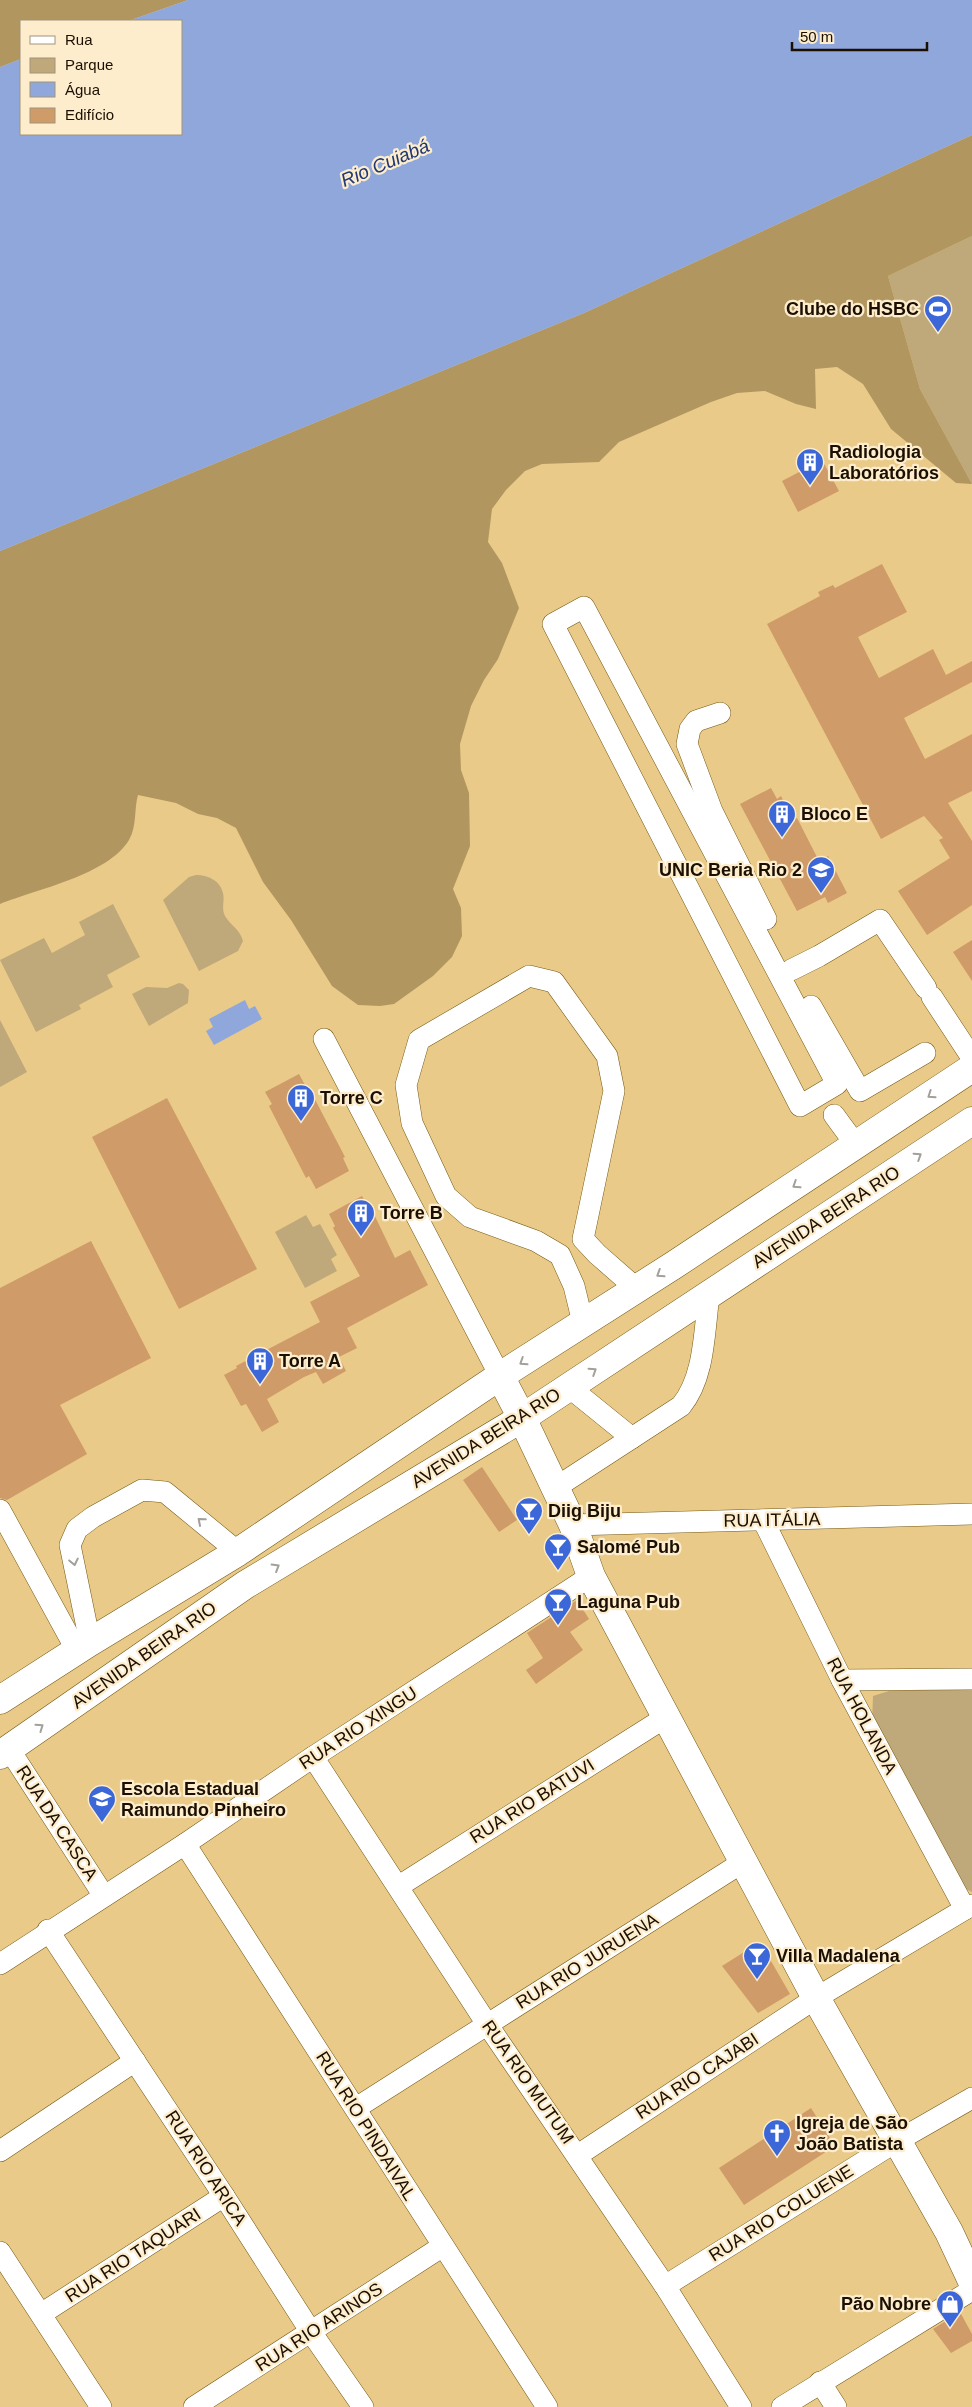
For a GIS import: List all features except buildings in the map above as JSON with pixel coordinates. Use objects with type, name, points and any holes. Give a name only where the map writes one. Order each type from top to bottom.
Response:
[{"type":"main road","name":"AVENIDA BEIRA RIO","points":[[0,1700],[12,1688],[238,1552],[500,1376],[637,1289],[972,1068]]},
{"type":"main road","name":"AVENIDA BEIRA RIO","points":[[5,1752],[245,1585],[522,1418],[972,1121]]},
{"type":"main road","points":[[856,1145],[863,1169],[867,1175],[881,1181]]},
{"type":"main road","points":[[500,1376],[522,1418],[572,1525],[591,1576],[816,1998],[949,2232],[972,2281]]},
{"type":"main road","points":[[238,1552],[249,1558],[251,1565],[245,1585]]},
{"type":"street","points":[[584,607],[837,1084],[828,1105],[800,1106],[553,624],[584,607]]},
{"type":"street","points":[[720,714],[696,721],[690,729],[687,744],[712,811],[791,970],[860,1091],[925,1053]]},
{"type":"street","points":[[791,970],[819,956],[880,920],[972,1058]]},
{"type":"street","points":[[583,1323],[574,1286],[560,1255],[536,1241],[470,1217],[446,1196],[412,1123],[406,1085],[419,1040],[529,976],[554,982],[607,1056],[614,1091],[583,1239],[637,1289]]},
{"type":"street","points":[[324,1039],[500,1376]]},
{"type":"street","points":[[828,1105],[856,1145]]},
{"type":"street","points":[[555,1488],[682,1406],[689,1397],[700,1367],[709,1295]]},
{"type":"street","points":[[569,1387],[632,1438]]},
{"type":"street","points":[[84,1646],[70,1545],[76,1529],[92,1517],[142,1490],[165,1492],[238,1552]]},
{"type":"street","points":[[0,1510],[84,1646]]},
{"type":"street","name":"RUA ITÁLIA","points":[[572,1525],[972,1514]]},
{"type":"street","name":"RUA HOLANDA","points":[[763,1520],[842,1680],[968,1907]]},
{"type":"street","name":"RUA RIO XINGU","points":[[0,1964],[48,1930],[185,1844],[313,1757],[591,1576]]},
{"type":"street","points":[[842,1680],[972,1679]]},
{"type":"street","name":"RUA RIO BATUVI","points":[[399,1886],[666,1717]]},
{"type":"street","name":"RUA DA CASCA","points":[[5,1752],[104,1896]]},
{"type":"street","name":"RUA RIO MUTUM","points":[[313,1757],[399,1886],[487,2024],[578,2155],[665,2286],[741,2407]]},
{"type":"street","name":"RUA RIO PINDAIVAL","points":[[185,1844],[547,2407]]},
{"type":"street","name":"RUA RIO JURUENA","points":[[356,2108],[743,1862]]},
{"type":"street","name":"RUA RIO CAJABI","points":[[578,2155],[816,1998],[968,1907]]},
{"type":"street","name":"RUA RIO ARICA","points":[[48,1930],[362,2407]]},
{"type":"street","points":[[0,2151],[135,2061]]},
{"type":"street","name":"RUA RIO COLUENE","points":[[665,2286],[897,2141],[972,2098]]},
{"type":"street","name":"RUA RIO TAQUARI","points":[[41,2314],[224,2196]]},
{"type":"street","name":"RUA RIO ARINOS","points":[[194,2407],[443,2246]]},
{"type":"street","points":[[0,2252],[101,2407]]},
{"type":"street","points":[[782,2407],[972,2290]]},
{"type":"street","points":[[820,2382],[836,2407]]},
{"type":"green space","name":"Clube do HSBC","points":[[972,236],[972,484],[920,389],[888,276]]},
{"type":"green space","points":[[196,875],[209,877],[219,885],[223,893],[225,916],[240,933],[243,941],[238,951],[199,971],[163,900],[189,877]]},
{"type":"green space","points":[[113,904],[140,957],[107,975],[113,987],[79,1005],[81,1009],[36,1032],[0,960],[44,938],[52,953],[85,935],[79,922]]},
{"type":"green space","points":[[179,983],[189,990],[188,1003],[149,1026],[132,994],[146,987],[167,988]]},
{"type":"green space","points":[[0,1020],[27,1072],[0,1087]]},
{"type":"green space","points":[[306,1215],[313,1227],[320,1224],[337,1255],[331,1259],[337,1271],[305,1288],[275,1232]]},
{"type":"green space","points":[[972,1688],[972,1892],[966,1889],[872,1722],[873,1696],[889,1691]]},
{"type":"shaded area","points":[[0,0],[188,0],[131,20],[20,20],[20,59],[0,67]]},
{"type":"shaded area","points":[[972,135],[972,236],[888,276],[920,389],[972,484],[956,483],[891,429],[863,384],[837,367],[815,369],[816,409],[796,404],[765,391],[737,393],[711,402],[619,442],[599,462],[542,464],[525,471],[506,490],[492,509],[488,542],[502,563],[519,608],[498,659],[484,680],[471,706],[460,744],[461,770],[469,793],[470,846],[453,889],[461,908],[462,936],[452,957],[433,976],[394,1004],[380,1006],[358,1005],[332,986],[291,920],[263,882],[236,828],[217,818],[198,814],[176,803],[138,795],[132,835],[119,852],[89,872],[0,904],[0,551],[584,313]]},
{"type":"water","name":"Rio Cuiabá","points":[[188,0],[972,0],[972,135],[584,313],[0,551],[0,67],[20,59],[20,135],[182,135],[182,20],[131,20]]},
{"type":"water","points":[[245,1000],[249,1009],[255,1006],[262,1019],[214,1045],[206,1031],[213,1027],[209,1019]]},
{"type":"place","name":"Clube do HSBC","points":[[938,333]]},
{"type":"place","name":"Radiologia Laboratórios","points":[[810,486]]},
{"type":"place","name":"Bloco E","points":[[782,838]]},
{"type":"place","name":"UNIC Beria Rio 2","points":[[821,894]]},
{"type":"place","name":"Torre C","points":[[301,1122]]},
{"type":"place","name":"Torre B","points":[[361,1237]]},
{"type":"place","name":"Torre A","points":[[260,1385]]},
{"type":"place","name":"Diig Biju","points":[[529,1535]]},
{"type":"place","name":"Salomé Pub","points":[[558,1571]]},
{"type":"place","name":"Laguna Pub","points":[[558,1626]]},
{"type":"place","name":"Escola Estadual Raimundo Pinheiro","points":[[102,1823]]},
{"type":"place","name":"Villa Madalena","points":[[757,1980]]},
{"type":"place","name":"Igreja de São João Batista","points":[[777,2157]]},
{"type":"place","name":"Pão Nobre","points":[[950,2328]]}]
